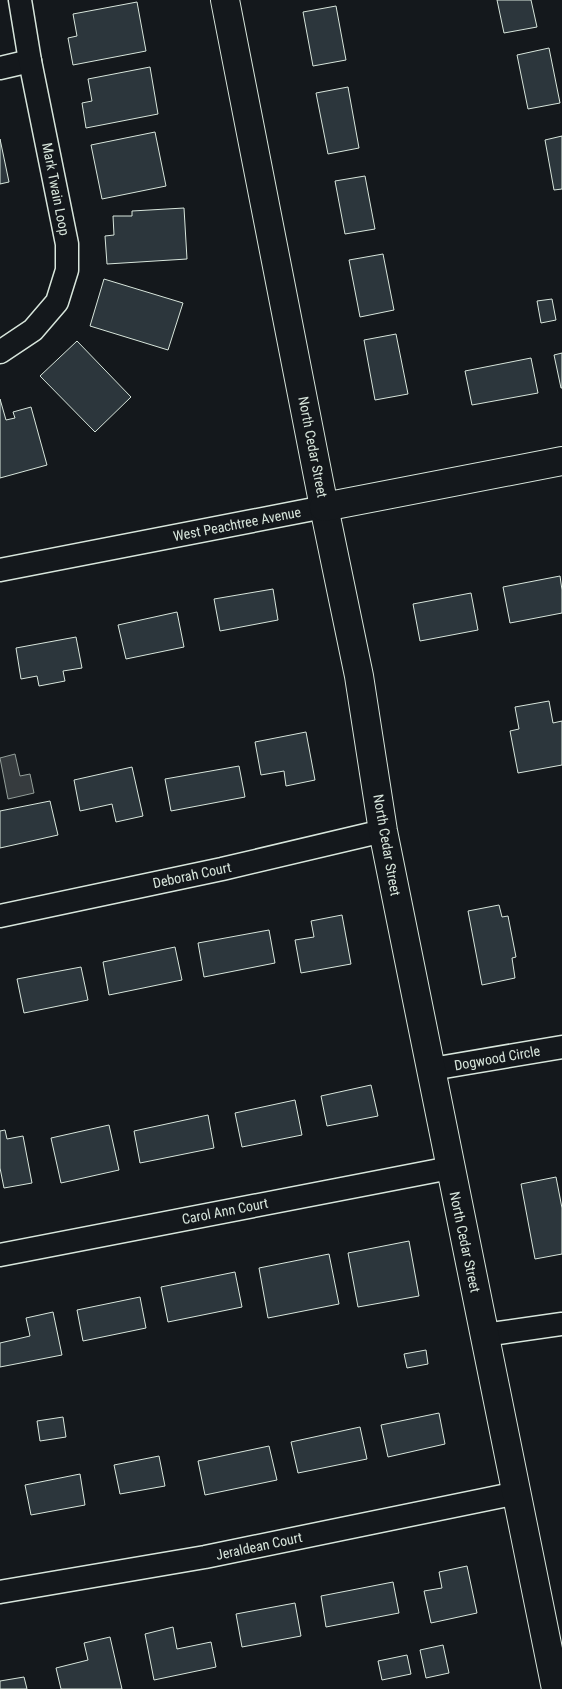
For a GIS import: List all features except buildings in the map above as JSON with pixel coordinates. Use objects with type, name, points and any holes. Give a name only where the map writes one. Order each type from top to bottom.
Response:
[{"type":"street","name":"Mark Twain Loop","points":[[0,352],[34,330],[57,302],[67,270],[67,244],[30,61],[20,0]]},
{"type":"street","name":"North Cedar Street","points":[[225,0],[359,676],[383,831],[556,1689]]},
{"type":"street","points":[[0,68],[30,61]]},
{"type":"street","name":"West Peachtree Avenue","points":[[0,570],[562,461]]},
{"type":"street","name":"Deborah Court","points":[[0,916],[222,869],[383,831]]},
{"type":"street","name":"Dogwood Circle","points":[[432,1069],[562,1047]]},
{"type":"street","name":"Carol Ann Court","points":[[0,1255],[450,1168]]},
{"type":"street","points":[[484,1335],[562,1324]]},
{"type":"street","name":"Jeraldean Court","points":[[0,1592],[205,1557],[516,1493]]},
{"type":"shaded area","points":[[15,754],[20,776],[30,774],[34,793],[8,799],[0,758]]}]
